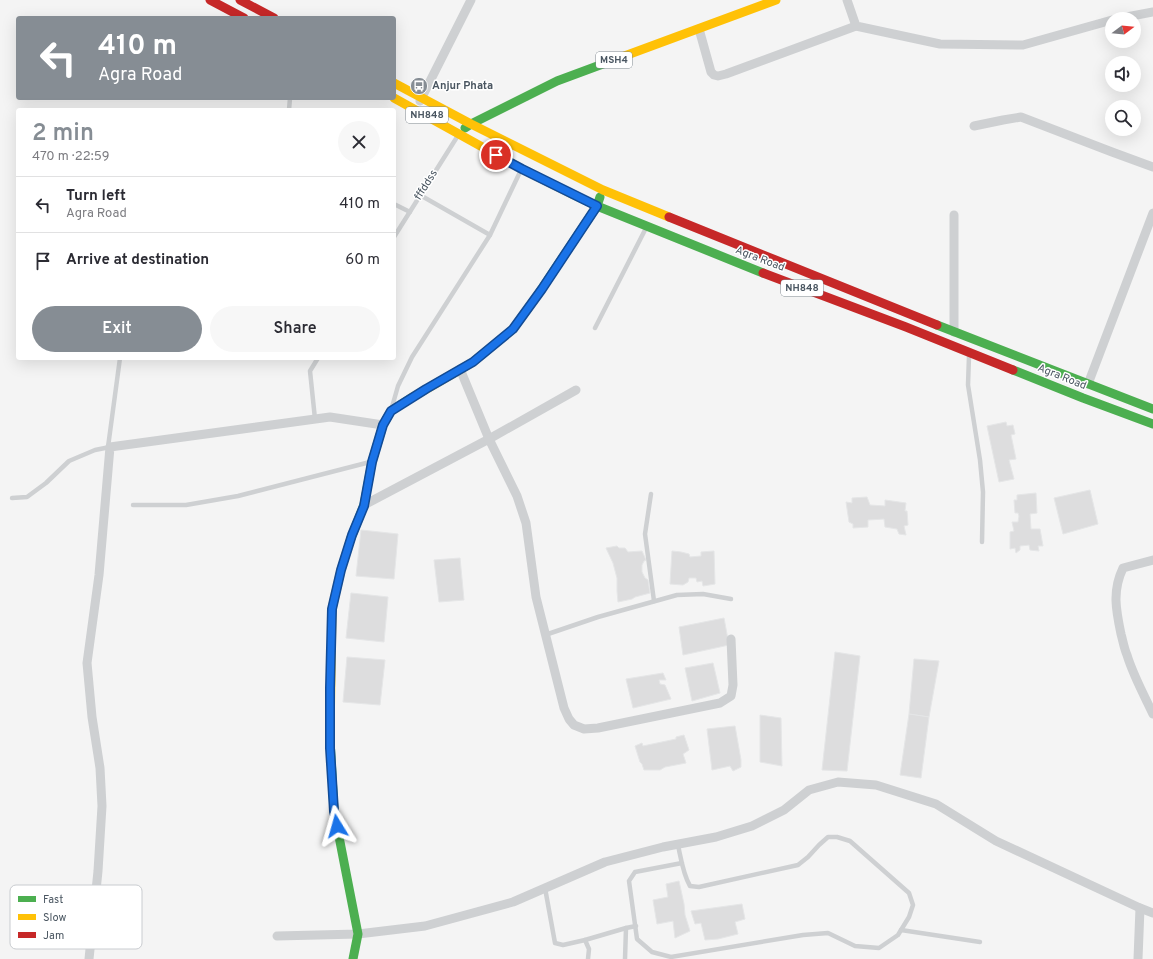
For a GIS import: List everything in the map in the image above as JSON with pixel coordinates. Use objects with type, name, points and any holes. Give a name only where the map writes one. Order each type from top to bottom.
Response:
[{"type":"main road","points":[[210,0],[240,16]]},
{"type":"main road","points":[[240,0],[270,16]]},
{"type":"main road","name":"MSH4","points":[[459,134],[471,124],[557,81],[776,0]]},
{"type":"main road","name":"NH848","points":[[396,84],[471,124]]},
{"type":"main road","name":"Agra Road","points":[[396,99],[522,169],[597,206],[731,261],[899,324],[1083,398],[1153,424]]},
{"type":"main road","name":"Agra Road","points":[[471,124],[603,190],[954,332],[1153,409]]},
{"type":"main road","points":[[353,959],[358,934],[334,811],[330,748],[332,609],[341,570],[352,535],[364,506],[372,462],[383,425],[391,411],[473,362],[513,329],[542,289],[597,206],[603,190]]},
{"type":"street","points":[[417,110],[472,0]]},
{"type":"street","points":[[847,0],[856,26]]},
{"type":"street","points":[[1141,14],[1153,12]]},
{"type":"street","points":[[698,29],[711,72],[718,76],[856,26],[940,44],[1023,45],[1105,22]]},
{"type":"street","points":[[974,126],[1021,117],[1153,167]]},
{"type":"street","points":[[1088,384],[1153,213]]},
{"type":"street","points":[[954,215],[954,332]]},
{"type":"street","points":[[460,370],[489,439],[517,496],[526,523],[536,597],[545,636],[564,708],[569,719],[574,725],[584,728],[598,728],[720,703],[731,696],[734,685],[731,639]]},
{"type":"street","points":[[364,506],[489,439],[576,390]]},
{"type":"street","points":[[97,885],[102,806],[100,768],[92,717],[87,663],[99,575],[109,447],[330,417],[383,425]]},
{"type":"street","points":[[1153,560],[1123,568],[1118,577],[1116,611],[1127,655],[1139,686],[1153,714]]},
{"type":"street","points":[[277,936],[358,934],[425,926],[513,902],[605,862],[716,837],[752,826],[784,810],[809,790],[838,782],[876,785],[936,804],[996,841],[1153,913]]},
{"type":"street","points":[[1140,908],[1138,955],[1147,959]]},
{"type":"street","points":[[89,959],[90,949]]},
{"type":"lane","name":"fffddss","points":[[396,234],[459,134]]},
{"type":"lane","points":[[391,411],[398,386],[412,357],[490,235],[522,169]]},
{"type":"lane","points":[[420,195],[490,235]]},
{"type":"lane","points":[[396,205],[410,212]]},
{"type":"lane","points":[[595,328],[646,227]]},
{"type":"lane","points":[[969,352],[968,385],[980,460],[983,492],[982,542]]},
{"type":"lane","points":[[12,498],[27,497],[46,483],[69,461],[95,450],[109,447],[120,360]]},
{"type":"lane","points":[[315,419],[310,371],[317,360]]},
{"type":"lane","points":[[133,505],[186,505],[238,496],[372,462]]},
{"type":"lane","points":[[651,494],[645,534],[654,602]]},
{"type":"lane","points":[[545,636],[598,617],[677,595],[703,594],[731,599]]},
{"type":"lane","points":[[678,845],[682,863],[685,878],[690,886],[699,887],[798,865],[828,837],[837,837],[850,841],[909,893],[913,905],[909,916],[898,935],[879,948],[855,946],[828,933],[802,935],[671,957],[652,952],[638,938],[629,881],[635,872],[682,863]]},
{"type":"lane","points":[[545,888],[555,943],[564,945],[636,926]]},
{"type":"lane","points":[[625,959],[626,928]]},
{"type":"lane","points":[[901,930],[980,942]]},
{"type":"lane","points":[[585,940],[589,949],[588,959]]},
{"type":"building","points":[[1006,422],[1007,426],[1013,425],[1015,434],[1011,435],[1016,459],[1009,460],[1014,479],[999,482],[987,426]]},
{"type":"building","points":[[1090,490],[1098,524],[1063,534],[1054,498]]},
{"type":"building","points":[[1036,493],[1037,513],[1030,514],[1031,529],[1040,529],[1043,546],[1038,546],[1039,551],[1030,550],[1029,545],[1020,546],[1020,550],[1016,553],[1015,548],[1010,549],[1010,532],[1014,531],[1012,522],[1018,522],[1019,516],[1018,513],[1015,513],[1014,500],[1017,500],[1017,495]]},
{"type":"building","points":[[867,497],[870,505],[885,506],[885,500],[906,503],[905,511],[907,511],[908,525],[904,526],[906,535],[899,534],[897,529],[885,527],[884,519],[868,520],[868,527],[853,528],[853,524],[849,522],[846,502],[852,503],[852,498]]},
{"type":"building","points":[[361,530],[398,534],[394,579],[356,576]]},
{"type":"building","points":[[617,546],[619,548],[625,548],[628,552],[642,551],[646,560],[642,565],[642,572],[648,580],[650,593],[618,602],[617,578],[613,563],[606,548]]},
{"type":"building","points":[[672,551],[689,554],[690,557],[701,556],[701,552],[714,551],[715,584],[703,586],[702,581],[697,582],[696,578],[689,578],[688,582],[683,585],[670,584]]},
{"type":"building","points":[[460,558],[464,600],[439,602],[434,560]]},
{"type":"building","points":[[351,593],[388,597],[384,642],[346,638]]},
{"type":"building","points":[[724,618],[729,645],[683,655],[679,627]]},
{"type":"building","points":[[835,652],[860,656],[847,771],[822,770]]},
{"type":"building","points":[[347,657],[385,660],[380,705],[343,702]]},
{"type":"building","points":[[914,659],[939,661],[929,717],[909,714]]},
{"type":"building","points":[[713,663],[720,693],[692,701],[685,668]]},
{"type":"building","points":[[663,673],[666,680],[659,680],[660,684],[665,685],[671,699],[633,708],[626,679]]},
{"type":"building","points":[[909,714],[929,717],[921,778],[900,775]]},
{"type":"building","points":[[760,715],[781,718],[782,766],[760,762]]},
{"type":"building","points":[[735,726],[741,767],[733,771],[730,766],[712,770],[707,729]]},
{"type":"building","points":[[684,735],[689,750],[683,754],[686,763],[665,767],[660,770],[644,770],[635,746],[642,743],[643,746],[676,739],[676,737]]},
{"type":"building","points":[[679,881],[685,915],[690,931],[675,938],[673,921],[657,924],[653,900],[668,897],[666,884]]},
{"type":"building","points":[[742,904],[745,919],[735,922],[738,934],[718,939],[705,940],[701,923],[695,924],[691,911]]},
{"type":"traffic: fast","points":[[465,128],[557,81],[619,58]]},
{"type":"traffic: fast","points":[[572,194],[597,206],[763,273]]},
{"type":"traffic: fast","points":[[539,293],[597,206],[600,197]]},
{"type":"traffic: fast","points":[[937,325],[1153,409]]},
{"type":"traffic: fast","points":[[1013,370],[1153,424]]},
{"type":"traffic: fast","points":[[351,538],[364,505],[372,462],[383,425],[391,411],[411,398]]},
{"type":"traffic: fast","points":[[330,739],[334,811],[358,934],[353,959]]},
{"type":"traffic: slow","points":[[619,58],[776,0]]},
{"type":"traffic: slow","points":[[396,84],[471,124],[603,190],[669,217]]},
{"type":"traffic: slow","points":[[396,99],[522,169],[572,194]]},
{"type":"traffic: slow","points":[[411,398],[473,362],[513,329],[539,293]]},
{"type":"traffic: slow","points":[[330,739],[332,609],[341,570],[351,538]]},
{"type":"traffic: jam","points":[[210,0],[240,16]]},
{"type":"traffic: jam","points":[[240,0],[270,16]]},
{"type":"traffic: jam","points":[[669,217],[937,325]]},
{"type":"traffic: jam","points":[[763,273],[906,327],[1013,370]]},
{"type":"place","name":"Anjur Phata","points":[[419,86]]},
{"type":"route","points":[[337,826],[334,811],[330,748],[332,609],[341,570],[352,535],[364,506],[372,462],[383,425],[391,411],[473,362],[513,329],[542,289],[597,206],[496,155]]}]
